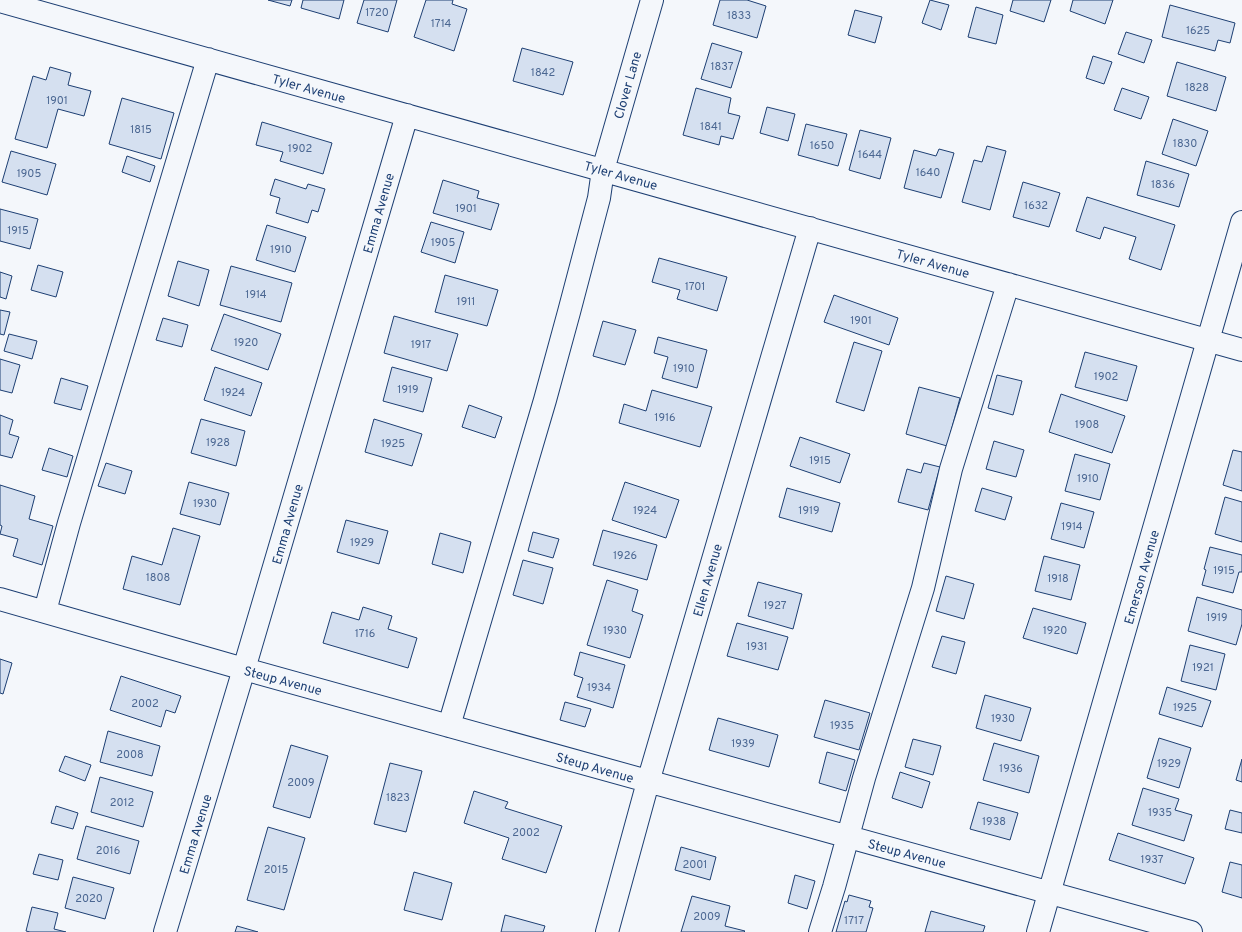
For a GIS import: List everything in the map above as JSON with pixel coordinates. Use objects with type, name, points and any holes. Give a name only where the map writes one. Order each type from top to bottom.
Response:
[{"type":"street","name":"Clover Lane","points":[[449,726],[561,342],[599,198],[603,170],[652,0]]},
{"type":"street","name":"Tyler Avenue","points":[[0,1],[1242,350]]},
{"type":"street","points":[[45,611],[69,523],[208,59]]},
{"type":"street","name":"Emma Avenue","points":[[165,932],[244,670],[407,115]]},
{"type":"street","name":"Emerson Avenue","points":[[1038,932],[1242,222]]},
{"type":"street","name":"Ellen Avenue","points":[[607,932],[648,782],[810,228]]},
{"type":"street","points":[[820,932],[866,771],[923,588],[952,469],[1008,284]]},
{"type":"street","name":"Steup Avenue","points":[[0,599],[244,670],[1191,932]]},
{"type":"building","points":[[268,0],[292,0],[290,6]]},
{"type":"building","points":[[303,0],[344,0],[339,19],[301,8]]},
{"type":"building","points":[[364,0],[397,0],[388,32],[357,23]]},
{"type":"building","points":[[426,0],[453,0],[452,4],[467,9],[454,51],[414,37]]},
{"type":"building","points":[[720,0],[747,0],[766,6],[757,38],[713,25]]},
{"type":"building","points":[[930,0],[949,5],[941,30],[922,23]]},
{"type":"building","points":[[1013,0],[1051,0],[1044,22],[1010,11]]},
{"type":"building","points":[[1073,0],[1113,0],[1105,24],[1070,11]]},
{"type":"building","points":[[1170,5],[1235,23],[1230,43],[1218,40],[1215,51],[1162,37]]},
{"type":"building","points":[[976,7],[1003,15],[996,44],[968,37]]},
{"type":"building","points":[[855,10],[882,17],[875,43],[848,35]]},
{"type":"building","points":[[1126,32],[1152,40],[1144,63],[1118,54]]},
{"type":"building","points":[[712,43],[742,52],[731,88],[701,79]]},
{"type":"building","points":[[522,48],[573,62],[563,95],[513,81]]},
{"type":"building","points":[[1093,56],[1112,62],[1104,84],[1086,78]]},
{"type":"building","points":[[1177,62],[1226,77],[1216,111],[1167,96]]},
{"type":"building","points":[[50,67],[71,73],[68,85],[91,91],[84,116],[58,109],[47,148],[15,139],[33,76],[46,80]]},
{"type":"building","points":[[696,88],[731,98],[728,113],[740,116],[733,139],[721,136],[719,145],[683,135]]},
{"type":"building","points":[[1122,88],[1149,97],[1141,119],[1114,110]]},
{"type":"building","points":[[122,98],[174,113],[161,159],[109,144]]},
{"type":"building","points":[[767,107],[795,114],[788,141],[760,133]]},
{"type":"building","points":[[1173,119],[1208,131],[1196,166],[1162,154]]},
{"type":"building","points":[[262,122],[332,143],[323,174],[280,161],[283,152],[256,145]]},
{"type":"building","points":[[806,124],[847,134],[838,166],[798,155]]},
{"type":"building","points":[[860,130],[891,138],[880,179],[849,170]]},
{"type":"building","points":[[987,146],[1006,151],[990,210],[962,202],[974,160],[982,162]]},
{"type":"building","points":[[939,149],[954,153],[941,198],[904,188],[914,150],[936,156]]},
{"type":"building","points":[[11,151],[56,164],[47,195],[2,182]]},
{"type":"building","points":[[127,156],[155,166],[150,182],[122,172]]},
{"type":"building","points":[[1146,161],[1189,174],[1179,207],[1137,195]]},
{"type":"building","points":[[275,179],[306,189],[308,184],[325,189],[318,212],[312,210],[308,223],[276,213],[280,198],[270,195]]},
{"type":"building","points":[[443,180],[479,191],[477,198],[499,204],[491,230],[433,213]]},
{"type":"building","points":[[1023,182],[1060,193],[1049,227],[1013,217]]},
{"type":"building","points":[[1087,197],[1175,225],[1161,270],[1129,259],[1136,237],[1104,227],[1100,239],[1076,231]]},
{"type":"building","points":[[0,209],[38,219],[30,249],[0,241]]},
{"type":"building","points":[[431,222],[464,232],[455,263],[421,252]]},
{"type":"building","points":[[267,225],[306,237],[295,272],[256,260]]},
{"type":"building","points":[[659,258],[727,277],[717,311],[677,299],[680,290],[652,282]]},
{"type":"building","points":[[178,261],[209,270],[199,306],[168,296]]},
{"type":"building","points":[[38,265],[63,272],[56,297],[31,290]]},
{"type":"building","points":[[231,266],[292,283],[281,322],[220,305]]},
{"type":"building","points":[[0,272],[12,276],[6,299],[0,297]]},
{"type":"building","points":[[445,275],[498,290],[487,326],[435,312]]},
{"type":"building","points":[[834,295],[898,318],[889,345],[824,322]]},
{"type":"building","points":[[0,310],[10,312],[4,335],[0,334]]},
{"type":"building","points":[[224,314],[281,334],[268,370],[211,350]]},
{"type":"building","points":[[394,316],[458,334],[447,371],[384,353]]},
{"type":"building","points":[[163,318],[188,325],[182,347],[156,340]]},
{"type":"building","points":[[603,321],[636,330],[625,365],[593,356]]},
{"type":"building","points":[[9,334],[37,341],[32,359],[4,351]]},
{"type":"building","points":[[658,337],[707,350],[697,388],[662,378],[668,357],[654,353]]},
{"type":"building","points":[[854,342],[882,351],[864,411],[836,402]]},
{"type":"building","points":[[1085,352],[1137,366],[1127,401],[1075,387]]},
{"type":"building","points":[[0,359],[20,365],[12,393],[0,390]]},
{"type":"building","points":[[215,367],[262,383],[251,416],[204,400]]},
{"type":"building","points":[[392,367],[432,378],[423,412],[383,401]]},
{"type":"building","points":[[997,375],[1022,381],[1013,415],[988,408]]},
{"type":"building","points":[[61,378],[88,386],[81,410],[54,403]]},
{"type":"building","points":[[919,387],[960,398],[947,446],[906,434]]},
{"type":"building","points":[[652,390],[712,407],[700,447],[619,423],[624,404],[646,411]]},
{"type":"building","points":[[1061,394],[1125,416],[1112,453],[1049,432]]},
{"type":"building","points":[[469,405],[502,417],[495,438],[462,427]]},
{"type":"building","points":[[0,415],[13,420],[9,434],[19,437],[12,458],[0,455]]},
{"type":"building","points":[[201,419],[245,431],[236,466],[191,453]]},
{"type":"building","points":[[374,419],[422,434],[412,466],[365,452]]},
{"type":"building","points":[[800,437],[850,454],[840,483],[790,466]]},
{"type":"building","points":[[994,441],[1024,450],[1016,477],[986,469]]},
{"type":"building","points":[[49,448],[73,456],[67,477],[42,470]]},
{"type":"building","points":[[1233,450],[1242,452],[1242,491],[1223,485]]},
{"type":"building","points":[[1075,454],[1110,464],[1100,500],[1065,491]]},
{"type":"building","points":[[106,463],[132,471],[125,494],[98,486]]},
{"type":"building","points":[[924,463],[940,467],[928,510],[898,502],[907,469],[921,473]]},
{"type":"building","points":[[189,482],[229,493],[220,525],[180,514]]},
{"type":"building","points":[[625,482],[679,500],[666,538],[612,520]]},
{"type":"building","points":[[0,485],[35,496],[29,519],[53,526],[42,565],[13,556],[18,539],[0,534],[2,526],[0,525]]},
{"type":"building","points":[[787,488],[840,503],[832,532],[779,517]]},
{"type":"building","points":[[982,488],[1012,497],[1005,520],[975,511]]},
{"type":"building","points":[[1225,497],[1242,502],[1242,542],[1215,534]]},
{"type":"building","points":[[1061,503],[1094,512],[1084,548],[1051,539]]},
{"type":"building","points":[[346,520],[388,531],[379,564],[337,552]]},
{"type":"building","points":[[173,528],[200,536],[180,605],[123,589],[132,556],[162,565]]},
{"type":"building","points":[[603,530],[657,545],[647,580],[593,565]]},
{"type":"building","points":[[533,532],[559,539],[553,558],[528,551]]},
{"type":"building","points":[[440,533],[471,542],[463,573],[432,564]]},
{"type":"building","points":[[1210,547],[1242,555],[1242,572],[1239,572],[1233,593],[1202,585],[1206,570],[1204,569]]},
{"type":"building","points":[[1044,556],[1080,565],[1071,600],[1035,591]]},
{"type":"building","points":[[523,560],[553,568],[543,604],[513,595]]},
{"type":"building","points":[[946,576],[974,584],[964,619],[936,611]]},
{"type":"building","points":[[607,580],[638,590],[632,611],[643,615],[630,658],[587,645]]},
{"type":"building","points":[[758,582],[802,594],[793,629],[748,616]]},
{"type":"building","points":[[1197,597],[1242,610],[1242,624],[1236,645],[1188,631]]},
{"type":"building","points":[[363,607],[392,616],[388,629],[417,638],[408,668],[323,643],[332,612],[359,620]]},
{"type":"building","points":[[1033,608],[1086,623],[1077,654],[1023,638]]},
{"type":"building","points":[[737,623],[788,637],[778,670],[727,656]]},
{"type":"building","points":[[942,636],[965,642],[956,674],[932,667]]},
{"type":"building","points":[[1190,645],[1225,654],[1216,690],[1181,681]]},
{"type":"building","points":[[580,652],[625,665],[613,708],[577,697],[583,678],[574,675]]},
{"type":"building","points":[[0,659],[12,663],[3,694],[0,693]]},
{"type":"building","points":[[121,676],[181,696],[175,713],[166,710],[161,727],[110,710]]},
{"type":"building","points":[[1167,687],[1211,701],[1202,727],[1159,714]]},
{"type":"building","points":[[985,695],[1031,708],[1021,741],[976,728]]},
{"type":"building","points":[[825,700],[870,713],[859,750],[814,737]]},
{"type":"building","points":[[565,702],[591,709],[585,727],[560,720]]},
{"type":"building","points":[[718,718],[778,735],[769,767],[709,750]]},
{"type":"building","points":[[108,731],[160,746],[152,776],[100,762]]},
{"type":"building","points":[[1159,738],[1191,748],[1179,788],[1147,778]]},
{"type":"building","points":[[913,739],[941,746],[933,775],[905,767]]},
{"type":"building","points":[[994,743],[1039,756],[1029,793],[983,780]]},
{"type":"building","points":[[291,745],[328,756],[310,818],[273,807]]},
{"type":"building","points":[[827,752],[855,760],[846,791],[819,783]]},
{"type":"building","points":[[65,756],[91,765],[85,781],[59,771]]},
{"type":"building","points":[[1242,759],[1242,782],[1236,780]]},
{"type":"building","points":[[390,763],[422,771],[406,832],[374,824]]},
{"type":"building","points":[[900,772],[930,782],[922,808],[892,798]]},
{"type":"building","points":[[100,777],[153,792],[143,827],[91,812]]},
{"type":"building","points":[[1143,788],[1179,799],[1175,810],[1192,815],[1184,841],[1132,825]]},
{"type":"building","points":[[474,791],[508,802],[505,808],[562,826],[546,873],[502,859],[509,838],[464,823]]},
{"type":"building","points":[[978,802],[1018,813],[1010,840],[970,829]]},
{"type":"building","points":[[56,806],[78,813],[73,829],[51,823]]},
{"type":"building","points":[[1230,810],[1242,813],[1242,833],[1225,829]]},
{"type":"building","points":[[86,826],[139,841],[130,874],[77,859]]},
{"type":"building","points":[[268,827],[305,838],[284,910],[247,900]]},
{"type":"building","points":[[1118,833],[1194,858],[1185,884],[1109,860]]},
{"type":"building","points":[[681,847],[716,857],[710,880],[675,870]]},
{"type":"building","points":[[39,854],[63,860],[58,880],[33,874]]},
{"type":"building","points":[[1230,862],[1242,865],[1242,898],[1222,892]]},
{"type":"building","points":[[414,872],[452,883],[442,920],[404,910]]},
{"type":"building","points":[[795,875],[815,881],[807,909],[788,903]]},
{"type":"building","points":[[73,877],[114,888],[105,919],[65,908]]},
{"type":"building","points":[[849,895],[871,901],[869,907],[873,908],[866,932],[836,932],[845,901],[847,902]]},
{"type":"building","points":[[692,896],[730,906],[725,926],[745,931],[681,932]]},
{"type":"building","points":[[32,907],[58,913],[54,929],[66,932],[26,931]]},
{"type":"building","points":[[931,911],[985,926],[983,932],[925,932]]},
{"type":"building","points":[[505,915],[545,926],[543,932],[501,932]]},
{"type":"building","points":[[237,926],[258,932],[235,932]]}]
